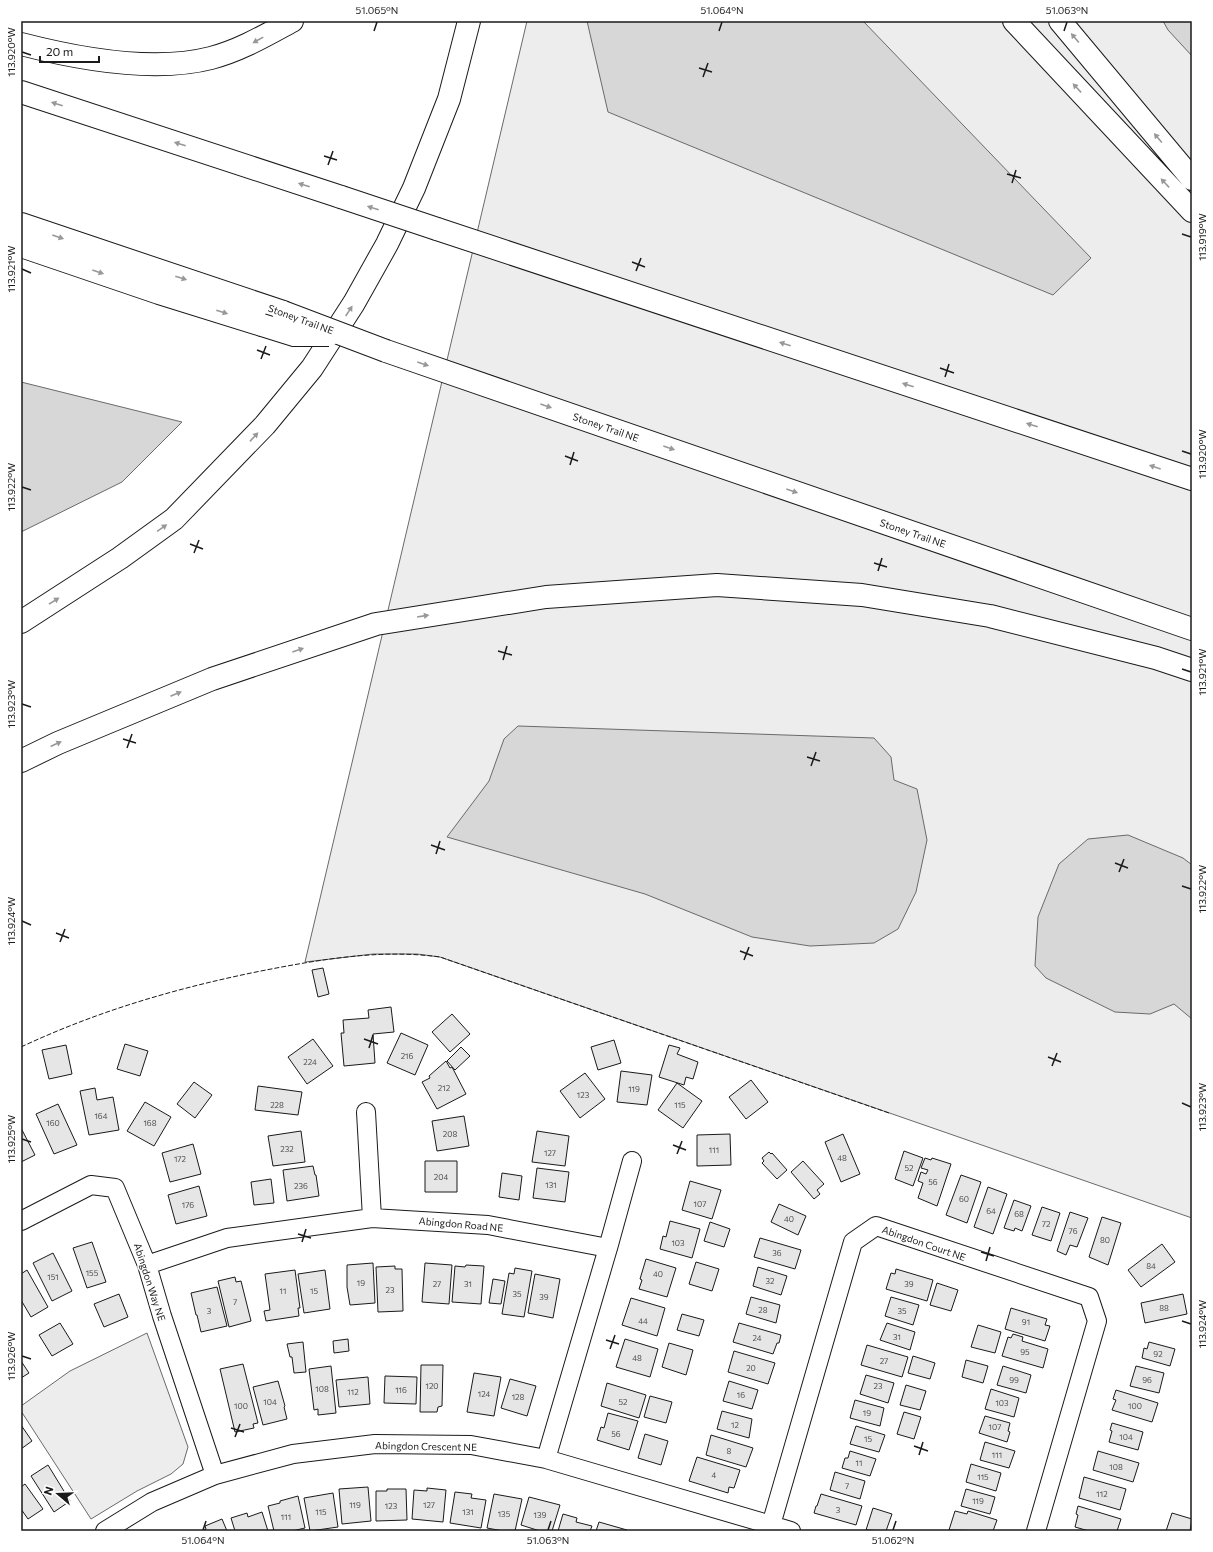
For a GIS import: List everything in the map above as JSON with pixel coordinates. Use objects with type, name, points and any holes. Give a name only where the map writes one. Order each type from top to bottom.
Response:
[{"type":"highway","points":[[21,44],[48,51],[136,64],[175,63],[211,58],[249,45],[292,21]]},
{"type":"highway","points":[[21,622],[120,558],[174,519],[265,425],[312,368],[354,303],[387,244],[414,188],[449,99],[469,21]]},
{"type":"highway","points":[[1014,21],[1192,211]]},
{"type":"highway","points":[[1060,21],[1192,179]]},
{"type":"highway","points":[[21,92],[1192,479]]},
{"type":"highway","name":"Stoney Trail NE","points":[[21,224],[284,312],[386,351],[1192,629]]},
{"type":"highway","points":[[21,246],[159,293],[294,335],[343,335]]},
{"type":"highway","points":[[21,761],[58,743],[212,679],[376,624],[546,597],[717,585],[862,595],[990,616],[1156,658],[1192,670]]},
{"type":"street","points":[[366,1112],[372,1218]]},
{"type":"street","points":[[546,1459],[632,1161]]},
{"type":"street","name":"Abingdon Way NE","points":[[21,1221],[91,1185],[115,1188],[147,1265],[162,1316],[215,1475]]},
{"type":"street","name":"Abingdon Road NE","points":[[147,1265],[227,1238],[372,1218],[488,1225],[608,1248]]},
{"type":"street","name":"Abingdon Court NE","points":[[770,1528],[853,1242],[876,1226],[1089,1297],[1097,1321],[1036,1531]]},
{"type":"street","name":"Abingdon Crescent NE","points":[[105,1531],[152,1502],[215,1475],[293,1454],[375,1444],[471,1445],[546,1459],[770,1528]]},
{"type":"street","points":[[770,1528],[791,1531]]},
{"type":"shaded area","points":[[527,21],[1192,21],[1192,1218],[440,957],[417,954],[373,954],[305,962]]},
{"type":"shaded area","points":[[587,21],[863,21],[1091,258],[1053,295],[608,112]]},
{"type":"shaded area","points":[[1163,21],[1192,21],[1192,56],[1168,30]]},
{"type":"shaded area","points":[[21,382],[182,422],[122,482],[21,532]]},
{"type":"shaded area","points":[[518,726],[874,738],[891,757],[894,780],[917,789],[927,840],[916,892],[898,929],[874,943],[810,946],[752,937],[645,894],[447,837],[489,781],[504,739]]},
{"type":"shaded area","points":[[1128,835],[1183,858],[1192,865],[1192,1019],[1174,1004],[1150,1014],[1115,1012],[1046,978],[1035,966],[1038,917],[1059,864],[1088,839]]},
{"type":"shaded area","points":[[147,1333],[188,1447],[183,1464],[171,1474],[137,1491],[91,1519],[21,1411],[21,1406],[70,1371]]},
{"type":"building","points":[[323,968],[329,994],[318,997],[312,970]]},
{"type":"building","points":[[391,1007],[394,1032],[373,1034],[375,1063],[344,1066],[341,1033],[344,1033],[343,1020],[369,1018],[368,1010]]},
{"type":"building","points":[[452,1014],[470,1034],[450,1052],[432,1032]]},
{"type":"building","points":[[401,1033],[428,1045],[415,1075],[387,1063]]},
{"type":"building","points":[[313,1039],[333,1066],[307,1084],[288,1057]]},
{"type":"building","points":[[614,1040],[621,1063],[598,1070],[591,1047]]},
{"type":"building","points":[[125,1044],[148,1051],[140,1076],[117,1069]]},
{"type":"building","points":[[66,1045],[72,1074],[49,1079],[42,1050]]},
{"type":"building","points":[[669,1045],[680,1048],[677,1054],[698,1062],[693,1079],[686,1077],[684,1085],[659,1077]]},
{"type":"building","points":[[461,1047],[470,1056],[455,1070],[447,1061]]},
{"type":"building","points":[[446,1061],[450,1068],[452,1067],[466,1094],[437,1109],[422,1082],[430,1078],[429,1076]]},
{"type":"building","points":[[621,1071],[652,1075],[647,1105],[617,1102]]},
{"type":"building","points":[[585,1073],[605,1099],[580,1118],[560,1091]]},
{"type":"building","points":[[751,1080],[768,1102],[746,1119],[729,1097]]},
{"type":"building","points":[[194,1082],[212,1095],[195,1118],[177,1104]]},
{"type":"building","points":[[677,1083],[702,1101],[683,1128],[658,1110]]},
{"type":"building","points":[[258,1086],[302,1092],[298,1115],[255,1110]]},
{"type":"building","points":[[95,1088],[97,1100],[113,1097],[119,1130],[89,1135],[80,1091]]},
{"type":"building","points":[[145,1102],[171,1117],[154,1146],[127,1131]]},
{"type":"building","points":[[58,1104],[77,1145],[54,1154],[36,1114]]},
{"type":"building","points":[[464,1116],[469,1146],[437,1151],[432,1121]]},
{"type":"building","points":[[21,1128],[35,1155],[21,1162]]},
{"type":"building","points":[[301,1131],[305,1162],[273,1166],[268,1136]]},
{"type":"building","points":[[537,1131],[569,1136],[565,1166],[532,1162]]},
{"type":"building","points":[[730,1134],[731,1165],[697,1166],[697,1135]]},
{"type":"building","points":[[843,1134],[860,1174],[841,1182],[825,1142]]},
{"type":"building","points":[[193,1144],[201,1174],[170,1182],[162,1153]]},
{"type":"building","points":[[904,1151],[923,1158],[913,1186],[895,1179]]},
{"type":"building","points":[[769,1152],[771,1154],[772,1153],[787,1170],[777,1179],[762,1163],[764,1161],[762,1158]]},
{"type":"building","points":[[925,1158],[931,1160],[932,1158],[951,1164],[937,1206],[918,1198],[923,1183],[918,1181],[921,1172],[926,1174],[928,1170],[921,1168]]},
{"type":"building","points":[[425,1161],[457,1161],[457,1192],[425,1192]]},
{"type":"building","points":[[803,1161],[824,1184],[817,1190],[820,1194],[814,1199],[791,1172]]},
{"type":"building","points":[[313,1166],[319,1196],[287,1201],[283,1170]]},
{"type":"building","points":[[537,1168],[569,1172],[565,1202],[533,1198]]},
{"type":"building","points":[[502,1173],[522,1176],[519,1200],[499,1197]]},
{"type":"building","points":[[961,1175],[981,1182],[967,1223],[946,1215]]},
{"type":"building","points":[[271,1179],[274,1203],[254,1205],[251,1182]]},
{"type":"building","points":[[690,1181],[721,1190],[712,1219],[682,1210]]},
{"type":"building","points":[[199,1186],[207,1216],[176,1224],[168,1195]]},
{"type":"building","points":[[988,1187],[1007,1194],[993,1234],[974,1227]]},
{"type":"building","points":[[1014,1200],[1031,1206],[1022,1231],[1015,1228],[1014,1231],[1004,1228]]},
{"type":"building","points":[[779,1204],[806,1216],[798,1235],[771,1222]]},
{"type":"building","points":[[1042,1207],[1060,1213],[1051,1241],[1032,1235]]},
{"type":"building","points":[[1070,1212],[1088,1218],[1077,1247],[1070,1245],[1066,1255],[1057,1251]]},
{"type":"building","points":[[1102,1217],[1121,1223],[1108,1265],[1089,1257]]},
{"type":"building","points":[[670,1221],[700,1229],[692,1258],[660,1249],[663,1236],[666,1237]]},
{"type":"building","points":[[710,1222],[730,1229],[724,1247],[704,1241]]},
{"type":"building","points":[[760,1238],[801,1250],[795,1269],[754,1257]]},
{"type":"building","points":[[92,1242],[106,1282],[87,1288],[73,1248]]},
{"type":"building","points":[[1162,1244],[1175,1262],[1141,1287],[1128,1270]]},
{"type":"building","points":[[53,1253],[72,1291],[52,1301],[33,1263]]},
{"type":"building","points":[[646,1259],[676,1268],[667,1297],[639,1289],[642,1280],[640,1279]]},
{"type":"building","points":[[696,1262],[719,1269],[712,1291],[689,1284]]},
{"type":"building","points":[[373,1263],[375,1303],[350,1305],[347,1287],[347,1265]]},
{"type":"building","points":[[425,1263],[452,1265],[449,1304],[422,1302]]},
{"type":"building","points":[[466,1265],[484,1266],[481,1304],[452,1302],[455,1266],[465,1267]]},
{"type":"building","points":[[395,1266],[395,1269],[402,1269],[403,1311],[378,1312],[376,1267]]},
{"type":"building","points":[[758,1267],[787,1276],[781,1295],[753,1286]]},
{"type":"building","points":[[515,1268],[532,1271],[524,1317],[502,1314],[509,1273],[514,1274]]},
{"type":"building","points":[[896,1269],[933,1280],[927,1301],[886,1289],[891,1273],[895,1274]]},
{"type":"building","points":[[27,1270],[48,1307],[31,1317],[21,1300],[21,1274]]},
{"type":"building","points":[[295,1270],[300,1308],[298,1308],[299,1316],[266,1321],[264,1311],[270,1310],[265,1274]]},
{"type":"building","points":[[325,1270],[330,1309],[304,1313],[298,1274]]},
{"type":"building","points":[[535,1274],[560,1279],[553,1318],[528,1313]]},
{"type":"building","points":[[235,1277],[236,1282],[241,1281],[251,1321],[229,1327],[218,1281]]},
{"type":"building","points":[[493,1279],[505,1281],[501,1304],[489,1303]]},
{"type":"building","points":[[937,1283],[958,1290],[951,1311],[930,1305]]},
{"type":"building","points":[[217,1287],[227,1326],[201,1332],[191,1293]]},
{"type":"building","points":[[119,1294],[128,1317],[104,1327],[94,1304]]},
{"type":"building","points":[[1183,1294],[1187,1314],[1145,1323],[1141,1303]]},
{"type":"building","points":[[751,1297],[780,1305],[776,1323],[746,1314]]},
{"type":"building","points":[[891,1297],[919,1305],[913,1325],[885,1316]]},
{"type":"building","points":[[631,1298],[665,1308],[657,1336],[622,1325]]},
{"type":"building","points":[[1011,1308],[1047,1319],[1045,1325],[1050,1326],[1045,1341],[1005,1329]]},
{"type":"building","points":[[682,1314],[704,1320],[699,1336],[677,1330]]},
{"type":"building","points":[[60,1323],[73,1344],[52,1356],[39,1335]]},
{"type":"building","points":[[739,1323],[781,1335],[779,1343],[777,1343],[773,1354],[733,1342]]},
{"type":"building","points":[[887,1323],[915,1332],[910,1350],[880,1340]]},
{"type":"building","points":[[978,1325],[1001,1332],[995,1353],[971,1347]]},
{"type":"building","points":[[1013,1334],[1023,1337],[1022,1341],[1048,1349],[1043,1368],[1002,1356],[1008,1337],[1011,1338]]},
{"type":"building","points":[[348,1339],[349,1351],[334,1353],[333,1341]]},
{"type":"building","points":[[625,1339],[658,1349],[650,1377],[616,1367]]},
{"type":"building","points":[[303,1342],[306,1372],[294,1373],[292,1357],[290,1357],[287,1344]]},
{"type":"building","points":[[1149,1342],[1175,1349],[1170,1366],[1142,1358],[1144,1348],[1147,1349]]},
{"type":"building","points":[[669,1343],[693,1350],[686,1375],[662,1367]]},
{"type":"building","points":[[867,1345],[908,1357],[902,1377],[861,1365]]},
{"type":"building","points":[[734,1351],[775,1363],[768,1384],[728,1372]]},
{"type":"building","points":[[913,1356],[935,1363],[930,1379],[908,1373]]},
{"type":"building","points":[[966,1360],[988,1366],[983,1383],[962,1377]]},
{"type":"building","points":[[21,1361],[29,1373],[21,1378]]},
{"type":"building","points":[[243,1364],[258,1423],[253,1424],[254,1428],[235,1432],[220,1369]]},
{"type":"building","points":[[421,1365],[443,1365],[442,1406],[438,1407],[437,1412],[420,1412]]},
{"type":"building","points":[[331,1366],[336,1413],[318,1415],[318,1409],[314,1410],[309,1369]]},
{"type":"building","points":[[1003,1366],[1031,1375],[1026,1393],[997,1385]]},
{"type":"building","points":[[1136,1366],[1164,1373],[1159,1393],[1130,1386]]},
{"type":"building","points":[[474,1373],[501,1377],[494,1416],[467,1412]]},
{"type":"building","points":[[866,1375],[894,1383],[888,1403],[860,1394]]},
{"type":"building","points":[[385,1376],[417,1377],[416,1404],[384,1403]]},
{"type":"building","points":[[368,1377],[370,1404],[339,1407],[336,1380]]},
{"type":"building","points":[[510,1379],[536,1386],[527,1416],[501,1408]]},
{"type":"building","points":[[278,1381],[287,1419],[263,1425],[253,1387]]},
{"type":"building","points":[[729,1381],[758,1390],[752,1409],[723,1401]]},
{"type":"building","points":[[607,1383],[646,1395],[639,1418],[601,1406]]},
{"type":"building","points":[[906,1385],[926,1391],[920,1410],[900,1405]]},
{"type":"building","points":[[991,1389],[1019,1398],[1014,1417],[985,1409]]},
{"type":"building","points":[[1116,1390],[1158,1403],[1152,1422],[1112,1410],[1116,1400],[1113,1399]]},
{"type":"building","points":[[650,1396],[672,1402],[666,1423],[644,1417]]},
{"type":"building","points":[[855,1400],[884,1408],[880,1426],[850,1418]]},
{"type":"building","points":[[722,1411],[752,1419],[749,1438],[717,1429]]},
{"type":"building","points":[[904,1412],[921,1417],[914,1439],[897,1434]]},
{"type":"building","points":[[608,1413],[638,1421],[629,1450],[597,1440],[601,1427],[604,1428]]},
{"type":"building","points":[[985,1416],[1010,1423],[1008,1431],[1010,1432],[1007,1442],[979,1433]]},
{"type":"building","points":[[1112,1423],[1143,1432],[1138,1450],[1109,1442],[1112,1431],[1110,1430]]},
{"type":"building","points":[[21,1425],[32,1441],[21,1449]]},
{"type":"building","points":[[856,1426],[885,1435],[879,1452],[850,1444]]},
{"type":"building","points":[[645,1434],[668,1441],[661,1465],[638,1458]]},
{"type":"building","points":[[711,1435],[753,1448],[746,1467],[706,1455]]},
{"type":"building","points":[[985,1442],[1015,1451],[1009,1468],[980,1460]]},
{"type":"building","points":[[850,1451],[876,1459],[870,1476],[842,1468],[845,1458],[848,1458]]},
{"type":"building","points":[[1098,1451],[1139,1463],[1133,1482],[1093,1470]]},
{"type":"building","points":[[697,1457],[740,1470],[734,1488],[729,1487],[728,1493],[689,1481]]},
{"type":"building","points":[[971,1464],[1001,1473],[996,1491],[966,1482]]},
{"type":"building","points":[[48,1465],[70,1501],[54,1512],[31,1476]]},
{"type":"building","points":[[835,1472],[865,1481],[860,1499],[830,1490]]},
{"type":"building","points":[[1084,1477],[1126,1489],[1120,1510],[1079,1498]]},
{"type":"building","points":[[25,1484],[43,1509],[28,1519],[21,1509],[21,1487]]},
{"type":"building","points":[[368,1487],[371,1521],[342,1524],[339,1489]]},
{"type":"building","points":[[427,1488],[446,1490],[443,1522],[412,1519],[414,1490],[427,1491]]},
{"type":"building","points":[[387,1489],[406,1489],[407,1520],[376,1521],[376,1491],[387,1491]]},
{"type":"building","points":[[966,1489],[995,1497],[990,1514],[961,1506]]},
{"type":"building","points":[[455,1492],[472,1494],[471,1498],[486,1500],[481,1528],[450,1523]]},
{"type":"building","points":[[333,1493],[338,1527],[310,1531],[304,1498]]},
{"type":"building","points":[[494,1494],[522,1499],[515,1531],[503,1531],[487,1528]]},
{"type":"building","points":[[821,1494],[862,1506],[856,1525],[814,1513]]},
{"type":"building","points":[[298,1496],[305,1528],[292,1531],[274,1531],[268,1506]]},
{"type":"building","points":[[529,1497],[560,1505],[552,1531],[540,1531],[521,1525]]},
{"type":"building","points":[[1078,1506],[1121,1519],[1117,1531],[1089,1531],[1075,1527],[1078,1515],[1076,1514]]},
{"type":"building","points":[[873,1508],[892,1514],[886,1531],[866,1530]]},
{"type":"building","points":[[955,1511],[967,1514],[968,1511],[997,1520],[993,1531],[949,1530]]},
{"type":"building","points":[[262,1512],[268,1531],[235,1531],[231,1518],[247,1513],[248,1517]]},
{"type":"building","points":[[1172,1513],[1192,1519],[1190,1531],[1166,1531]]},
{"type":"building","points":[[563,1514],[577,1518],[576,1522],[592,1526],[590,1531],[558,1531]]},
{"type":"building","points":[[222,1519],[227,1531],[202,1531],[206,1529],[205,1526]]},
{"type":"building","points":[[599,1522],[627,1530],[596,1531]]},
{"type":"fence","points":[[21,1047],[111,1011],[203,984],[287,966],[353,956],[396,954],[418,955],[440,957],[889,1113]]}]
